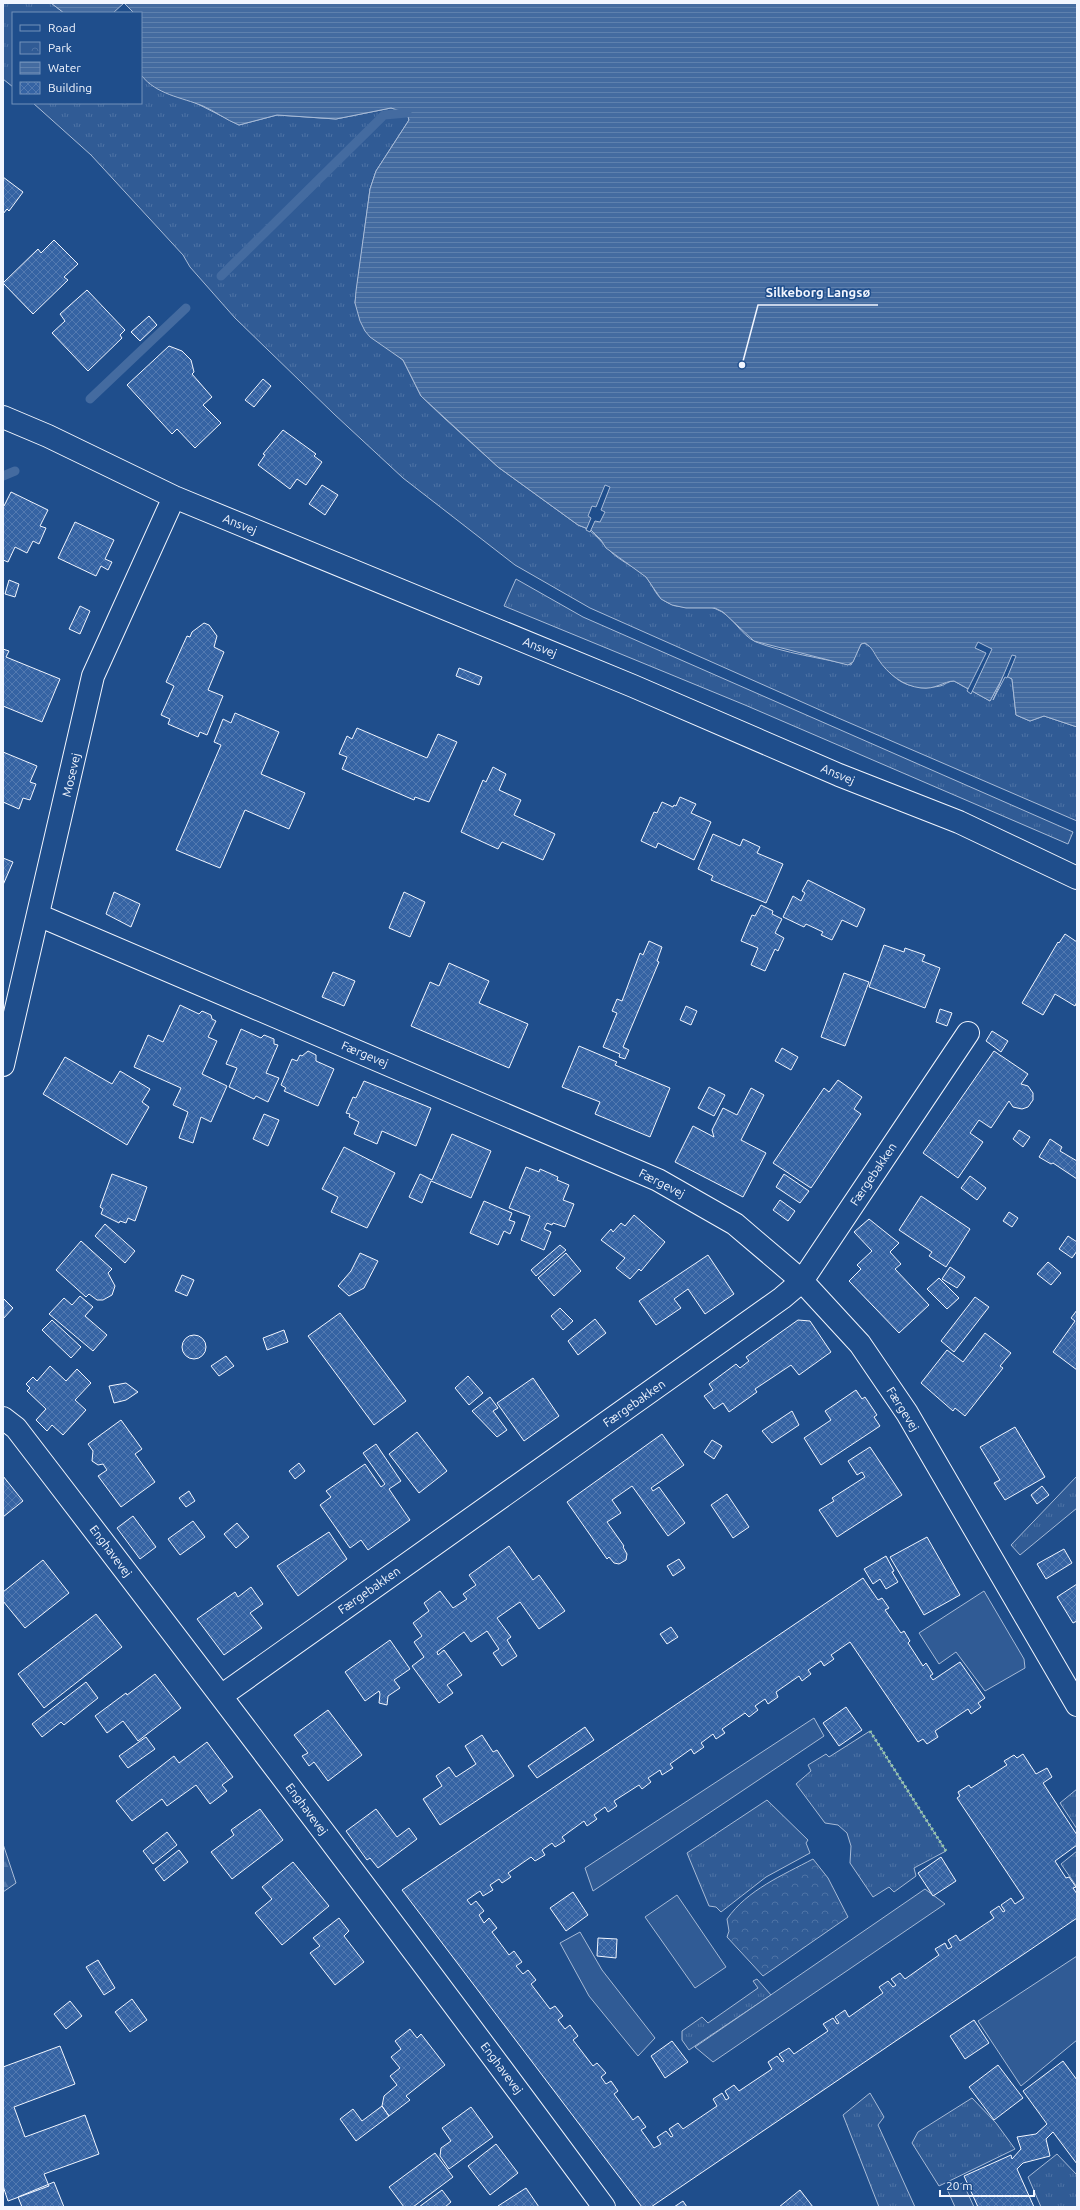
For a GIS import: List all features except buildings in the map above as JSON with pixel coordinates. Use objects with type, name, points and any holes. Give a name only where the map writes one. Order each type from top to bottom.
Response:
[{"type":"street","name":"Ansvej","points":[[3,417],[48,436],[174,497],[633,686],[839,775],[959,822],[1077,878]]},
{"type":"street","name":"Mosevej","points":[[3,1066],[94,676],[174,497]]},
{"type":"street","name":"Færgevej","points":[[38,915],[658,1180],[735,1224],[802,1281],[860,1344],[907,1413],[1077,1705]]},
{"type":"street","name":"Færgebakken","points":[[221,1696],[782,1298],[802,1281],[968,1033]]},
{"type":"street","name":"Enghavevej","points":[[3,1418],[16,1428],[221,1696],[495,2059],[604,2207]]},
{"type":"green space","points":[[3,3],[51,3],[63,12],[12,12],[12,86],[3,79]]},
{"type":"green space","points":[[142,76],[239,125],[277,115],[336,119],[391,108],[407,113],[409,120],[376,171],[370,189],[355,303],[394,353],[403,360],[421,396],[498,467],[578,525],[590,531],[612,553],[642,573],[660,598],[671,604],[684,607],[703,606],[716,609],[727,616],[745,635],[756,642],[790,652],[851,665],[861,644],[864,643],[875,652],[894,677],[901,682],[912,686],[937,687],[954,681],[990,701],[1004,674],[1012,679],[1016,715],[1030,721],[1044,716],[1077,727],[1077,821],[829,714],[590,608],[515,565],[403,478],[334,414],[235,318],[190,267],[183,255],[91,155],[34,104],[142,104]]},
{"type":"green space","points":[[516,579],[583,617],[1073,832],[1068,844],[745,705],[504,606]]},
{"type":"green space","points":[[1077,1476],[1077,1508],[1020,1555],[1011,1545]]},
{"type":"green space","points":[[870,1731],[946,1851],[914,1868],[916,1876],[894,1892],[889,1887],[873,1897],[850,1863],[851,1846],[847,1833],[838,1825],[825,1823],[796,1784],[811,1771],[808,1765],[826,1754],[829,1757]]},
{"type":"green space","points":[[1077,1789],[1077,1829],[1060,1803]]},
{"type":"green space","points":[[767,1800],[808,1840],[806,1843],[810,1853],[766,1877],[721,1912],[716,1907],[709,1906],[687,1853]]},
{"type":"green space","points":[[3,1844],[16,1883],[3,1892]]},
{"type":"green space","points":[[1077,1851],[1077,1887],[1061,1864]]},
{"type":"green space","points":[[813,1859],[828,1878],[848,1917],[763,1976],[727,1937],[729,1931],[727,1919],[735,1909],[755,1891]]},
{"type":"green space","points":[[757,1979],[771,1995],[689,2050],[682,2040],[682,2031],[702,2017],[708,2023],[758,1988],[753,1981]]},
{"type":"green space","points":[[870,2093],[884,2117],[878,2125],[915,2207],[879,2207],[843,2115]]},
{"type":"green space","points":[[972,2098],[996,2123],[1015,2149],[939,2186],[912,2143],[918,2132]]},
{"type":"green space","points":[[1057,2154],[1077,2175],[1077,2207],[1041,2207],[1028,2177]]},
{"type":"shaded area","points":[[984,1591],[1024,1659],[1025,1668],[985,1691],[956,1652],[939,1664],[919,1633]]},
{"type":"shaded area","points":[[814,1718],[824,1736],[593,1891],[585,1868]]},
{"type":"shaded area","points":[[925,1889],[945,1904],[713,2062],[695,2047]]},
{"type":"shaded area","points":[[677,1895],[726,1967],[695,1988],[645,1917]]},
{"type":"shaded area","points":[[580,1932],[602,1970],[655,2038],[638,2056],[589,1996],[560,1943]]},
{"type":"shaded area","points":[[1077,1956],[1077,2040],[1021,2086],[978,2021]]},
{"type":"shaded area","points":[[963,2183],[974,2207],[955,2207],[947,2189]]},
{"type":"water","points":[[51,3],[1077,3],[1077,727],[1044,716],[1030,721],[1016,715],[1012,679],[1004,675],[990,701],[954,681],[931,688],[914,687],[902,682],[886,670],[871,648],[865,643],[861,644],[853,662],[848,665],[754,641],[723,612],[715,608],[686,608],[672,605],[661,599],[646,577],[606,548],[601,540],[591,530],[578,525],[498,467],[421,396],[403,360],[370,337],[365,331],[360,321],[355,303],[370,189],[376,171],[409,120],[407,113],[391,108],[336,119],[277,115],[239,125],[212,110],[170,95],[147,82],[142,76],[142,12],[63,12]]},
{"type":"pier","points":[[124,3],[133,12],[114,12]]},
{"type":"pier","points":[[605,485],[610,487],[601,510],[605,512],[600,522],[595,521],[590,532],[586,530],[591,518],[588,516],[592,506],[596,507]]},
{"type":"pier","points":[[978,642],[992,649],[971,694],[967,691],[986,653],[975,648]]},
{"type":"pier","points":[[1012,655],[1016,656],[1007,678],[1005,677],[993,700]]},
{"type":"waterway","points":[[221,276],[384,115],[407,113]]},
{"type":"waterway","points":[[90,399],[186,308]]},
{"type":"waterway","points":[[3,476],[15,471]]},
{"type":"hedge","points":[[870,1731],[946,1851]]},
{"type":"place","name":"Silkeborg Langsø","points":[[742,365]]}]
